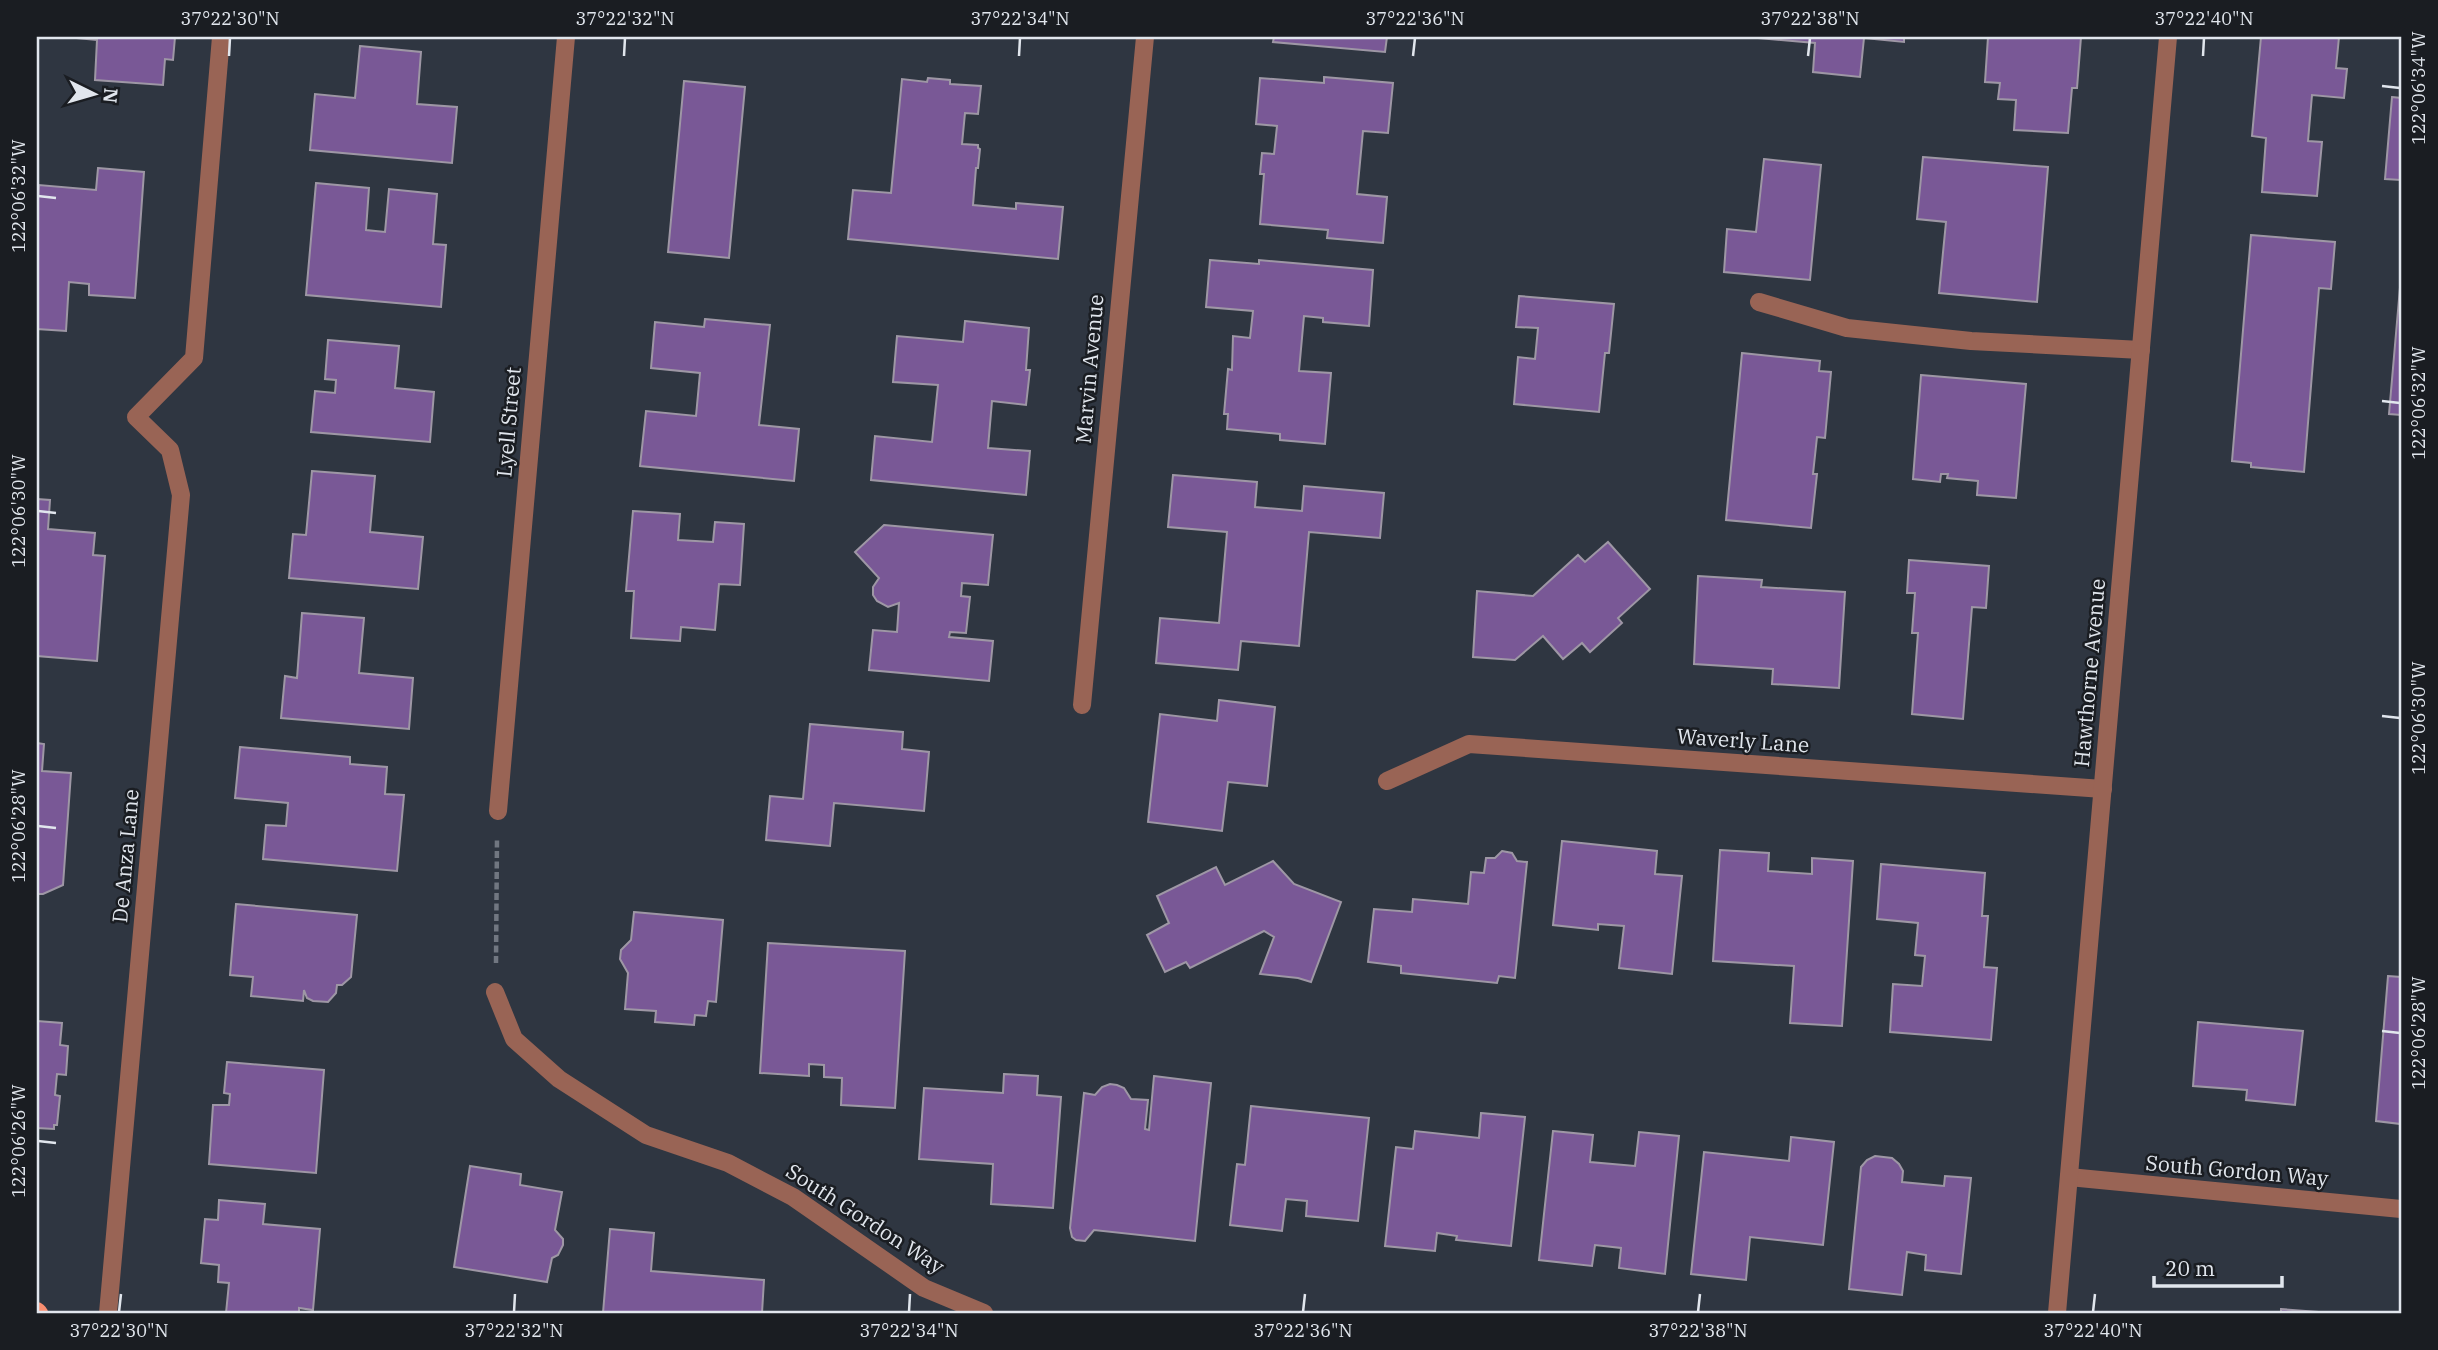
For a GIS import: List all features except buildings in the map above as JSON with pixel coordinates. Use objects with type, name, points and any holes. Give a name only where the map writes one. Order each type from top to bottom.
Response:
[{"type":"street","name":"De Anza Lane","points":[[108,1313],[181,495],[170,450],[136,417],[194,358],[221,37]]},
{"type":"street","name":"Lyell Street","points":[[498,811],[566,37]]},
{"type":"street","name":"Marvin Avenue","points":[[1082,705],[1144,37]]},
{"type":"street","name":"Hawthorne Avenue","points":[[2057,1313],[2168,37]]},
{"type":"street","points":[[1759,302],[1847,328],[1971,341],[2141,350]]},
{"type":"street","name":"Waverly Lane","points":[[1387,781],[1469,744],[2103,789]]},
{"type":"street","name":"South Gordon Way","points":[[495,992],[514,1038],[559,1079],[646,1135],[728,1163],[793,1197],[924,1288],[984,1313]]},
{"type":"street","name":"South Gordon Way","points":[[2069,1177],[2401,1209]]},
{"type":"path","points":[[495,992],[498,811]]}]
